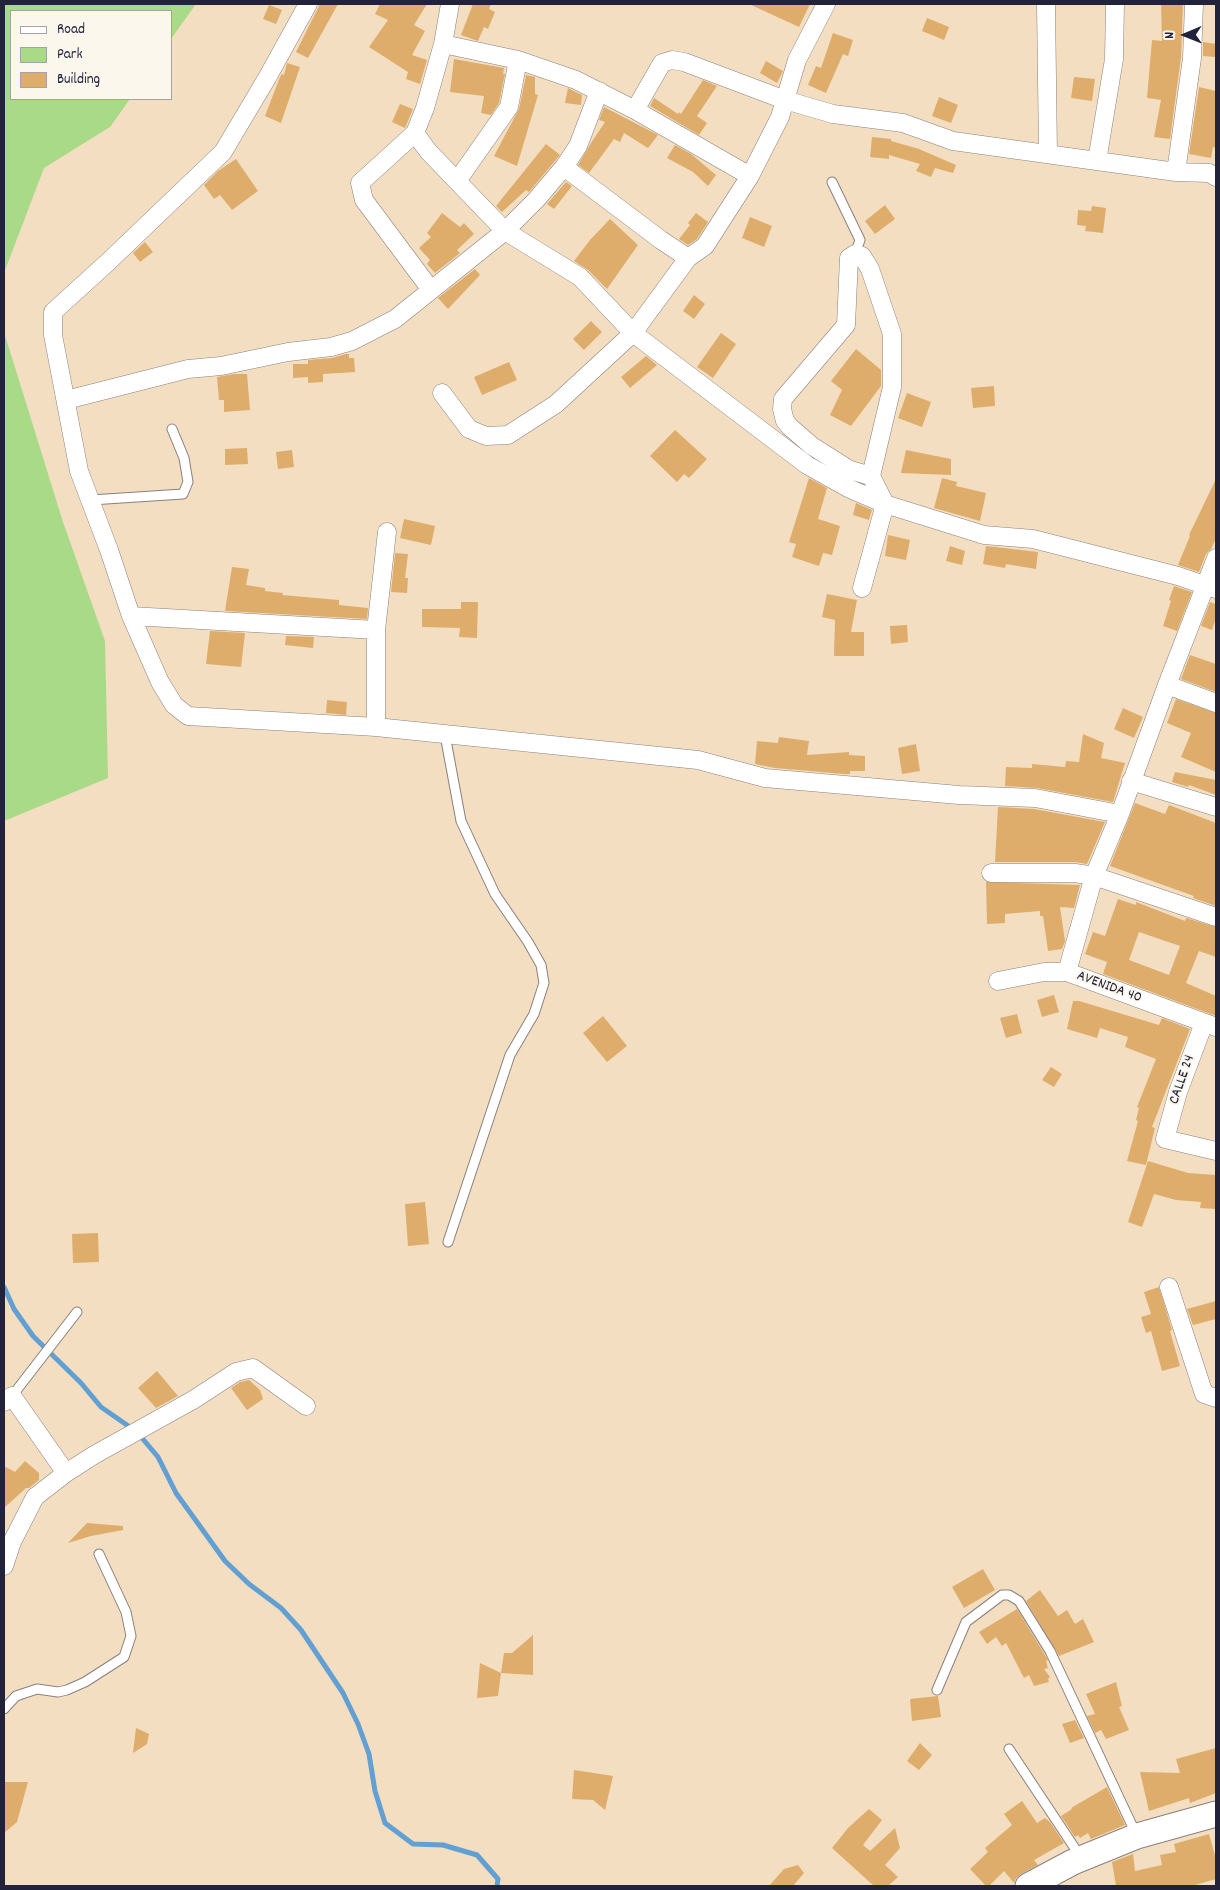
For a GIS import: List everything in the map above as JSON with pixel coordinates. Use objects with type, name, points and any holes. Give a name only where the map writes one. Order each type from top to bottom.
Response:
[{"type":"main road","points":[[1028,1886],[1082,1858],[1137,1836],[1216,1815]]},
{"type":"street","points":[[308,4],[223,152],[53,312],[53,335],[79,471],[91,500],[130,616],[160,682],[174,705],[188,716],[376,727],[698,760],[765,778],[959,795],[1035,798],[1120,814]]},
{"type":"street","points":[[431,290],[364,200],[360,183],[415,133],[425,108],[443,44],[449,4]]},
{"type":"street","points":[[442,394],[469,429],[486,436],[508,435],[556,404],[633,333],[688,258],[705,246],[750,176],[780,117],[798,60],[826,4]]},
{"type":"street","points":[[1046,4],[1048,154]]},
{"type":"street","points":[[1097,161],[1114,59],[1114,4]]},
{"type":"street","points":[[1176,172],[1192,58],[1194,4]]},
{"type":"street","points":[[443,44],[518,60],[576,80],[635,110],[750,176]]},
{"type":"street","points":[[457,181],[509,107],[518,60]]},
{"type":"street","points":[[635,110],[662,63],[672,60],[684,62],[785,100],[833,114],[903,123],[953,141],[1176,172],[1209,173],[1216,177]]},
{"type":"street","points":[[66,400],[188,369],[221,366],[288,352],[331,347],[352,341],[394,319],[505,231],[536,200],[564,167],[578,146],[599,91]]},
{"type":"street","points":[[415,133],[428,151],[505,231],[580,277],[633,333],[807,465],[848,488],[885,504],[984,535],[1033,539],[1140,566],[1210,587]]},
{"type":"street","points":[[564,167],[688,258]]},
{"type":"street","points":[[862,588],[885,504],[871,476],[892,387],[892,334],[870,269],[862,256],[855,254],[849,258],[846,325],[783,399],[782,409],[785,420],[790,427],[812,446],[850,470],[871,476]]},
{"type":"street","points":[[376,727],[376,630],[387,532]]},
{"type":"street","points":[[1068,972],[1094,876],[1120,814],[1167,685],[1210,587],[1216,558]]},
{"type":"street","points":[[130,616],[376,630]]},
{"type":"street","points":[[1167,685],[1216,703]]},
{"type":"street","points":[[1131,781],[1216,807]]},
{"type":"street","points":[[991,873],[1075,872],[1094,876],[1216,917]]},
{"type":"street","name":"AVENIDA 40","points":[[998,981],[1044,972],[1068,972],[1210,1025]]},
{"type":"street","name":"CALLE 24","points":[[1210,1025],[1178,1092],[1165,1139],[1216,1151]]},
{"type":"street","points":[[1168,1287],[1204,1394],[1216,1398]]},
{"type":"street","points":[[4,1566],[12,1542],[35,1498],[66,1473],[193,1400],[236,1372],[253,1368],[306,1406]]},
{"type":"street","points":[[8,1399],[66,1473]]},
{"type":"lane","points":[[832,182],[860,240],[855,254]]},
{"type":"lane","points":[[91,500],[183,494],[188,482],[184,458],[172,429]]},
{"type":"lane","points":[[445,735],[461,821],[495,894],[528,942],[541,965],[544,983],[534,1014],[510,1055],[448,1242]]},
{"type":"lane","points":[[8,1399],[76,1312]]},
{"type":"lane","points":[[4,1709],[16,1696],[37,1689],[58,1692],[67,1690],[85,1682],[124,1657],[131,1636],[130,1628],[126,1612],[99,1554]]},
{"type":"lane","points":[[937,1690],[966,1622],[1002,1595],[1009,1595],[1019,1601],[1050,1651],[1137,1836]]},
{"type":"lane","points":[[1009,1749],[1082,1858]]},
{"type":"green space","points":[[4,4],[196,4],[172,38],[172,10],[10,10],[10,100],[129,100],[110,127],[44,168],[4,273]]},
{"type":"green space","points":[[4,332],[63,522],[105,641],[108,778],[4,821]]},
{"type":"building","points":[[320,4],[338,4],[308,58],[296,52]]},
{"type":"building","points":[[380,4],[427,4],[414,25],[425,31],[412,55],[427,60],[420,84],[406,79],[408,72],[369,47],[388,20],[375,14]]},
{"type":"building","points":[[473,4],[491,4],[489,9],[495,12],[488,29],[484,27],[478,41],[461,35]]},
{"type":"building","points":[[749,4],[810,4],[799,27]]},
{"type":"building","points":[[1161,4],[1183,4],[1181,57],[1170,139],[1154,137],[1161,100],[1147,98],[1152,40],[1162,41]]},
{"type":"building","points":[[269,5],[282,10],[276,24],[263,19]]},
{"type":"building","points":[[927,18],[949,27],[944,40],[922,31]]},
{"type":"building","points":[[833,33],[853,40],[848,56],[843,54],[826,93],[808,85],[816,66],[821,68]]},
{"type":"building","points":[[1203,42],[1216,44],[1215,57],[1203,56]]},
{"type":"building","points":[[454,59],[504,68],[503,74],[505,74],[499,103],[491,115],[481,113],[484,96],[450,92]]},
{"type":"building","points":[[766,61],[783,71],[777,83],[760,73]]},
{"type":"building","points":[[287,63],[300,67],[281,123],[265,116],[280,77],[282,74],[284,75]]},
{"type":"building","points":[[526,75],[535,77],[535,94],[538,95],[517,166],[494,156],[519,109]]},
{"type":"building","points":[[1074,77],[1095,79],[1092,101],[1071,98]]},
{"type":"building","points":[[703,80],[717,86],[697,116],[707,123],[699,135],[650,106],[654,98],[678,114],[679,112],[681,114]]},
{"type":"building","points":[[1199,87],[1216,91],[1216,148],[1213,147],[1211,158],[1189,154]]},
{"type":"building","points":[[568,88],[582,95],[581,105],[565,103]]},
{"type":"building","points":[[939,97],[958,105],[951,123],[932,116]]},
{"type":"building","points":[[400,104],[413,109],[405,128],[392,122]]},
{"type":"building","points":[[604,107],[658,135],[648,148],[624,133],[620,142],[614,139],[589,173],[578,165],[605,122],[599,120]]},
{"type":"building","points":[[872,137],[891,139],[891,141],[919,149],[956,165],[953,173],[935,168],[931,177],[916,171],[920,164],[889,155],[889,159],[870,157]]},
{"type":"building","points":[[546,144],[560,155],[529,192],[526,190],[502,212],[496,206]]},
{"type":"building","points":[[675,145],[691,154],[716,175],[708,186],[693,172],[667,158]]},
{"type":"building","points":[[236,159],[258,191],[232,210],[220,195],[214,199],[204,185],[218,171]]},
{"type":"building","points":[[566,182],[572,186],[554,209],[547,204]]},
{"type":"building","points":[[885,205],[895,219],[875,234],[865,221]]},
{"type":"building","points":[[1092,206],[1106,208],[1103,233],[1085,231],[1086,226],[1077,225],[1078,210],[1091,211]]},
{"type":"building","points":[[442,213],[460,227],[464,223],[474,234],[457,250],[460,253],[435,273],[427,264],[430,260],[419,248],[431,237],[427,233]]},
{"type":"building","points":[[696,213],[708,222],[697,239],[688,245],[679,239],[690,225],[688,223]]},
{"type":"building","points":[[750,217],[772,226],[764,247],[742,238]]},
{"type":"building","points":[[610,219],[638,245],[607,289],[588,270],[574,261],[590,240]]},
{"type":"building","points":[[145,242],[153,252],[140,262],[133,253]]},
{"type":"building","points":[[475,269],[480,275],[448,309],[438,298]]},
{"type":"building","points":[[694,295],[705,304],[694,319],[683,311]]},
{"type":"building","points":[[591,321],[602,332],[584,350],[573,339]]},
{"type":"building","points":[[721,333],[736,344],[713,378],[697,367]]},
{"type":"building","points":[[856,349],[881,370],[881,386],[851,426],[830,415],[842,390],[831,381]]},
{"type":"building","points":[[349,354],[349,358],[354,358],[355,372],[323,374],[323,382],[308,383],[308,377],[293,378],[293,364],[308,364],[308,360],[332,358]]},
{"type":"building","points":[[646,356],[657,365],[630,388],[621,377]]},
{"type":"building","points":[[509,362],[517,380],[482,395],[474,377]]},
{"type":"building","points":[[247,374],[250,410],[224,412],[224,400],[219,400],[217,377]]},
{"type":"building","points":[[994,386],[995,406],[973,408],[971,388]]},
{"type":"building","points":[[907,393],[931,402],[922,427],[898,418]]},
{"type":"building","points":[[675,430],[707,459],[689,478],[684,474],[677,482],[650,456]]},
{"type":"building","points":[[247,448],[248,464],[225,465],[225,449]]},
{"type":"building","points":[[292,450],[294,467],[278,469],[276,452]]},
{"type":"building","points":[[906,450],[951,459],[951,475],[901,473]]},
{"type":"building","points":[[809,478],[827,488],[818,519],[840,526],[832,555],[823,553],[819,566],[792,557],[796,544],[789,542]]},
{"type":"building","points":[[942,478],[957,482],[956,486],[986,493],[980,521],[934,508]]},
{"type":"building","points":[[1216,479],[1216,539],[1206,554],[1199,572],[1178,565],[1189,535]]},
{"type":"building","points":[[856,503],[872,510],[869,520],[853,515]]},
{"type":"building","points":[[404,519],[435,526],[431,545],[400,538]]},
{"type":"building","points":[[888,535],[910,540],[906,560],[885,556]]},
{"type":"building","points":[[950,546],[965,551],[962,565],[946,561]]},
{"type":"building","points":[[986,546],[1038,552],[1036,569],[1006,564],[1005,568],[983,564]]},
{"type":"building","points":[[395,553],[408,554],[405,578],[408,578],[407,593],[391,592]]},
{"type":"building","points":[[232,567],[249,569],[246,585],[265,588],[265,591],[283,593],[282,595],[339,600],[339,605],[368,608],[367,619],[225,611]]},
{"type":"building","points":[[1174,586],[1192,592],[1177,631],[1163,626]]},
{"type":"building","points":[[827,594],[857,600],[851,632],[864,632],[864,656],[834,656],[835,620],[822,617]]},
{"type":"building","points":[[461,602],[478,602],[477,638],[459,637],[460,628],[422,627],[422,609],[461,609]]},
{"type":"building","points":[[1210,602],[1216,604],[1216,618],[1212,630],[1201,626]]},
{"type":"building","points":[[907,625],[908,642],[891,644],[890,626]]},
{"type":"building","points":[[210,631],[245,633],[241,667],[206,664]]},
{"type":"building","points":[[286,636],[314,637],[313,648],[285,645]]},
{"type":"building","points":[[1190,655],[1216,664],[1216,692],[1181,679]]},
{"type":"building","points":[[1176,699],[1216,713],[1216,772],[1181,757],[1191,733],[1167,723]]},
{"type":"building","points":[[327,700],[347,702],[346,715],[326,713]]},
{"type":"building","points":[[1123,708],[1143,717],[1134,738],[1114,729]]},
{"type":"building","points":[[1083,734],[1104,743],[1101,758],[1125,763],[1113,802],[1037,788],[1005,786],[1006,767],[1032,768],[1032,764],[1065,767],[1066,761],[1079,762]]},
{"type":"building","points":[[779,737],[809,741],[807,755],[849,752],[849,755],[865,756],[865,771],[850,771],[850,774],[844,774],[775,768],[755,764],[757,741],[778,743]]},
{"type":"building","points":[[916,744],[920,771],[902,774],[898,748]]},
{"type":"building","points":[[1175,772],[1216,780],[1216,795],[1189,785],[1188,787],[1172,782]]},
{"type":"building","points":[[1135,803],[1165,814],[1169,805],[1216,823],[1216,906],[1193,898],[1194,896],[1110,866]]},
{"type":"building","points":[[998,807],[1034,809],[1105,822],[1087,864],[1075,862],[995,862]]},
{"type":"building","points":[[986,882],[1080,885],[1074,908],[1060,907],[1065,941],[1062,949],[1048,951],[1043,916],[1040,916],[1040,911],[1005,914],[1005,923],[987,924]]},
{"type":"building","points":[[1118,899],[1136,905],[1136,902],[1185,921],[1186,918],[1216,927],[1216,957],[1199,951],[1186,983],[1216,996],[1216,1016],[1103,974],[1107,962],[1085,954],[1093,932],[1105,936]],"holes":[[[1139,932],[1180,946],[1169,975],[1129,960]]]},
{"type":"building","points":[[1054,995],[1059,1012],[1042,1017],[1037,1000]]},
{"type":"building","points":[[1073,1001],[1079,1001],[1159,1025],[1162,1018],[1190,1029],[1152,1127],[1155,1128],[1146,1165],[1127,1161],[1138,1121],[1136,1120],[1139,1108],[1137,1107],[1156,1059],[1125,1047],[1128,1037],[1100,1028],[1097,1038],[1067,1029]]},
{"type":"building","points":[[1017,1014],[1022,1033],[1006,1038],[1000,1018]]},
{"type":"building","points":[[603,1016],[627,1046],[607,1062],[583,1033]]},
{"type":"building","points":[[1051,1067],[1062,1074],[1054,1087],[1042,1080]]},
{"type":"building","points":[[1148,1161],[1188,1173],[1216,1175],[1216,1209],[1200,1208],[1201,1202],[1176,1200],[1154,1194],[1142,1227],[1128,1222]]},
{"type":"building","points":[[425,1202],[429,1244],[408,1246],[405,1204]]},
{"type":"building","points":[[98,1233],[99,1262],[73,1263],[72,1234]]},
{"type":"building","points":[[1159,1287],[1172,1330],[1170,1331],[1180,1366],[1162,1371],[1151,1331],[1146,1333],[1141,1317],[1151,1314],[1144,1292]]},
{"type":"building","points":[[1216,1301],[1216,1319],[1193,1325],[1187,1309]]},
{"type":"building","points":[[157,1371],[178,1396],[156,1408],[138,1388]]},
{"type":"building","points":[[249,1380],[260,1390],[263,1399],[247,1410],[231,1388],[240,1382]]},
{"type":"building","points":[[25,1461],[39,1473],[39,1480],[29,1488],[26,1488],[4,1508],[4,1466],[15,1472]]},
{"type":"building","points":[[87,1523],[123,1526],[123,1530],[91,1536],[68,1543]]},
{"type":"building","points":[[983,1569],[995,1590],[964,1608],[952,1587]]},
{"type":"building","points":[[1040,1590],[1058,1616],[1067,1610],[1075,1624],[1083,1619],[1094,1642],[1059,1656],[1026,1601]]},
{"type":"building","points":[[1017,1609],[1048,1660],[1046,1661],[1048,1668],[1044,1669],[1050,1677],[1048,1679],[1049,1682],[1034,1686],[1029,1675],[1024,1678],[1006,1643],[1002,1646],[996,1637],[987,1644],[979,1632]]},
{"type":"building","points":[[533,1635],[533,1675],[501,1673],[504,1653],[512,1653]]},
{"type":"building","points":[[480,1663],[501,1673],[498,1696],[477,1698]]},
{"type":"building","points":[[1116,1682],[1122,1706],[1119,1707],[1129,1730],[1106,1739],[1101,1730],[1095,1733],[1087,1716],[1095,1714],[1086,1694]]},
{"type":"building","points":[[938,1696],[941,1717],[912,1721],[910,1699]]},
{"type":"building","points":[[1075,1720],[1084,1738],[1070,1743],[1062,1724]]},
{"type":"building","points":[[136,1728],[149,1734],[147,1744],[133,1753]]},
{"type":"building","points":[[920,1743],[932,1755],[919,1770],[907,1761]]},
{"type":"building","points":[[1216,1748],[1216,1793],[1190,1803],[1189,1798],[1149,1811],[1140,1772],[1180,1773],[1176,1759]]},
{"type":"building","points":[[574,1770],[613,1776],[605,1810],[593,1800],[572,1799]]},
{"type":"building","points":[[4,1782],[28,1782],[17,1822],[4,1833]]},
{"type":"building","points":[[1107,1787],[1125,1825],[1091,1839],[1088,1833],[1080,1838],[1078,1835],[1075,1837],[1061,1816]]},
{"type":"building","points":[[1022,1801],[1037,1823],[1045,1818],[1050,1822],[1064,1843],[1034,1860],[1038,1865],[1021,1874],[1014,1883],[1004,1871],[989,1886],[986,1886],[970,1869],[988,1852],[985,1848],[1012,1825],[1004,1814]]},
{"type":"building","points":[[869,1809],[882,1820],[863,1845],[870,1851],[895,1828],[900,1848],[885,1865],[898,1877],[888,1886],[874,1886],[832,1848],[848,1828]]},
{"type":"building","points":[[1209,1834],[1216,1859],[1216,1879],[1192,1886],[1116,1886],[1112,1862],[1133,1854],[1135,1871],[1162,1865],[1160,1855],[1176,1852],[1174,1844]]},
{"type":"building","points":[[798,1865],[804,1873],[793,1886],[769,1886],[784,1869]]},
{"type":"waterway","points":[[4,1287],[14,1309],[33,1336],[81,1383],[101,1407],[137,1432],[158,1457],[176,1493],[225,1561],[249,1584],[281,1608],[301,1630],[343,1693],[358,1724],[369,1754],[375,1791],[385,1823],[413,1844],[443,1845],[477,1855],[498,1879],[497,1886]]}]
